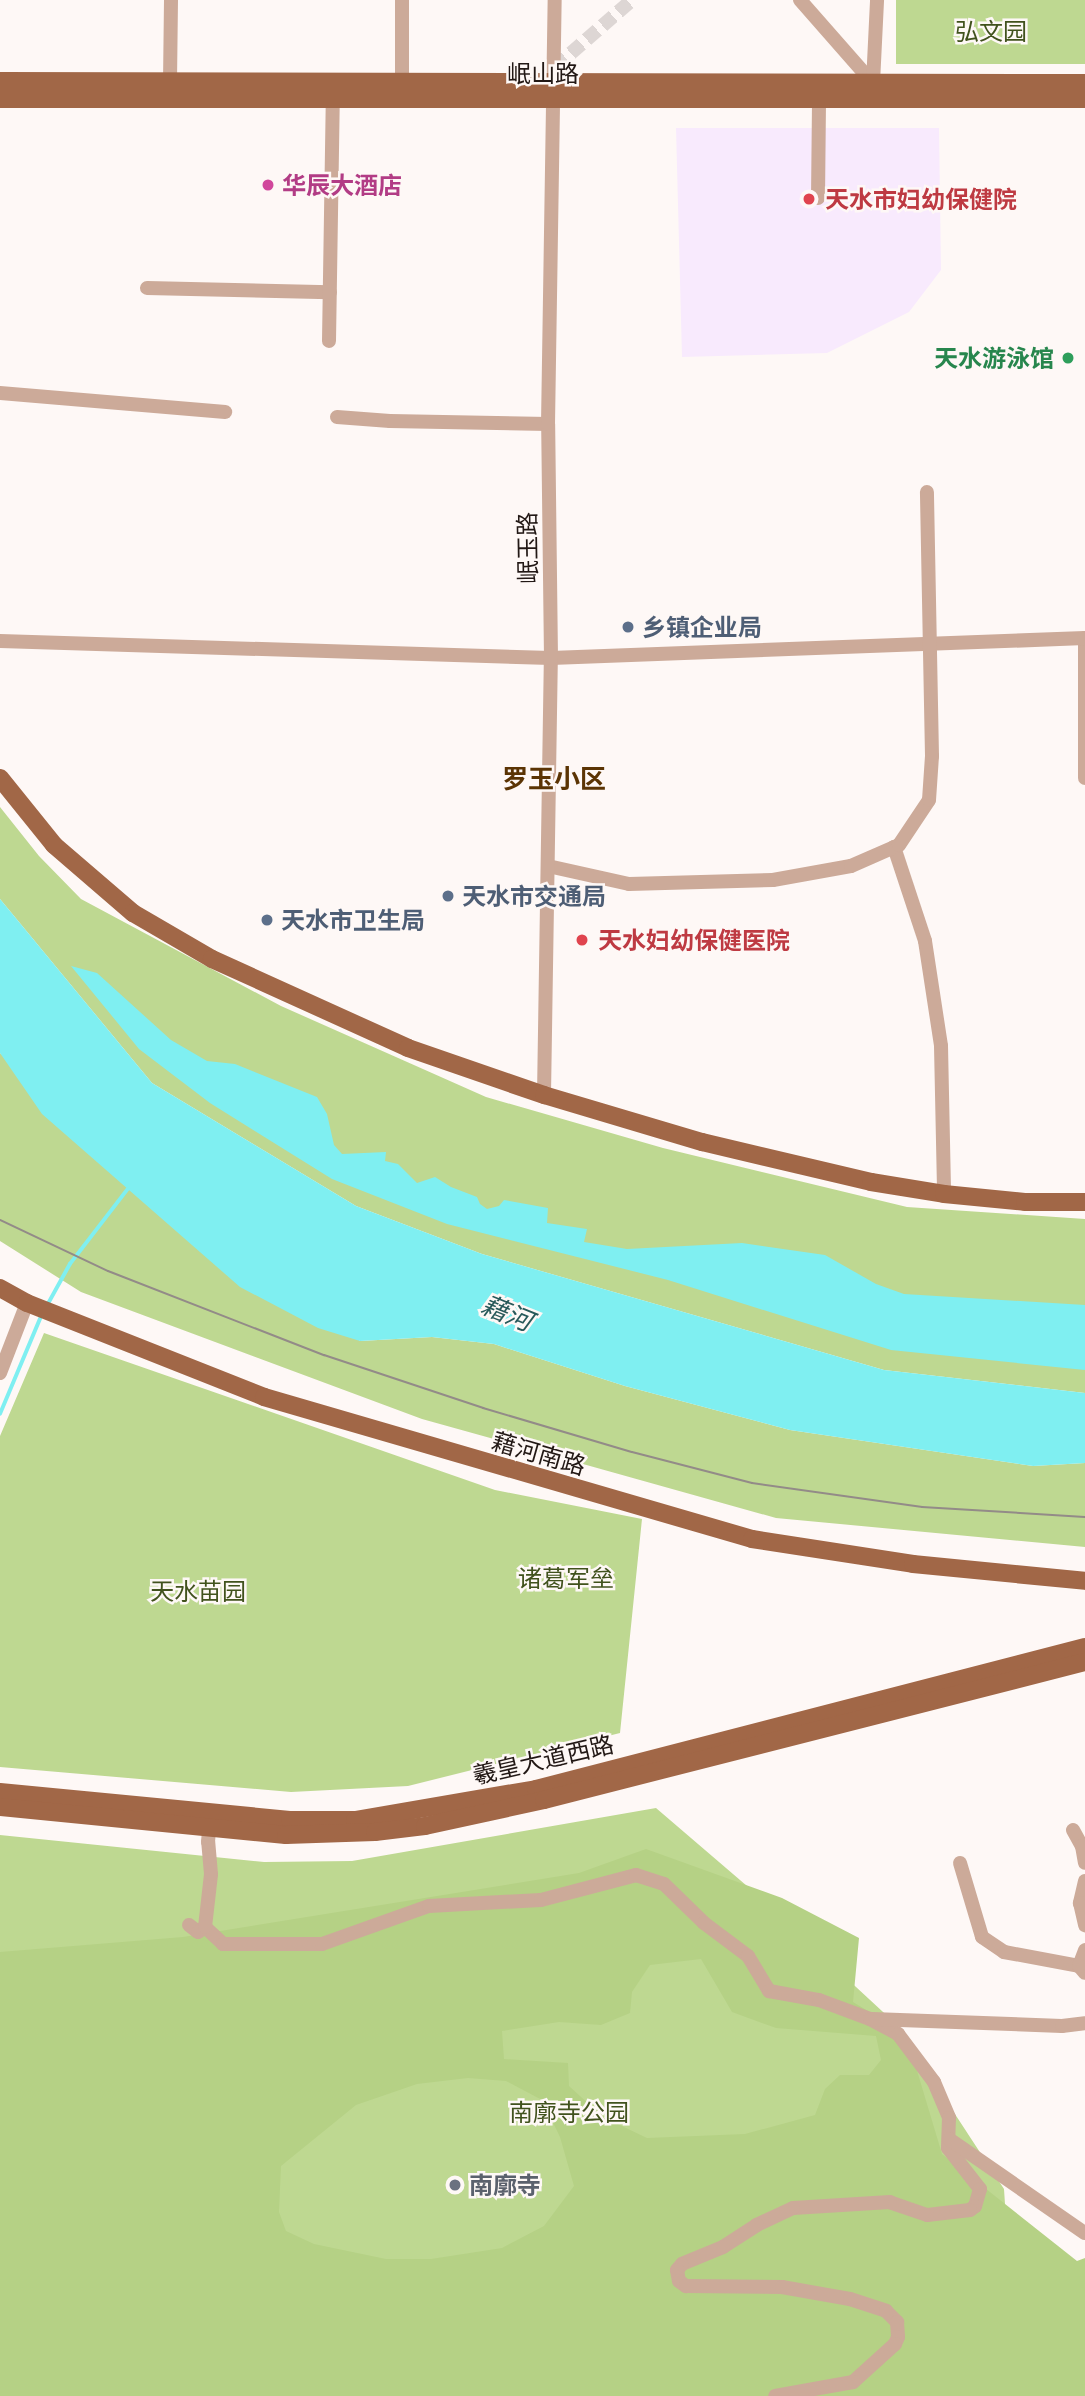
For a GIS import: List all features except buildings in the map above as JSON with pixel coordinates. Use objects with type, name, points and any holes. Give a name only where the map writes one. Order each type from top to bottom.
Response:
[{"type":"main road","name":"岷山路","points":[[0,81],[402,82],[554,90],[819,98],[1085,99]]},
{"type":"main road","name":"岷山路","points":[[0,99],[333,97],[873,83],[1085,83]]},
{"type":"main road","points":[[0,778],[54,845],[123,904],[212,959],[408,1048],[544,1095],[702,1142],[871,1182],[944,1194],[1025,1202],[1085,1202]]},
{"type":"main road","name":"藉河南路","points":[[0,1288],[27,1303],[264,1397],[752,1539],[913,1564],[1085,1581]]},
{"type":"main road","name":"羲皇大道西路","points":[[0,1792],[209,1827],[290,1820],[355,1820],[536,1789],[1085,1647]]},
{"type":"main road","name":"羲皇大道西路","points":[[0,1807],[286,1835],[375,1832],[425,1826],[544,1800],[1085,1662]]},
{"type":"street","points":[[170,82],[171,0]]},
{"type":"street","points":[[402,0],[402,82]]},
{"type":"street","name":"岷玉路","points":[[544,1095],[551,658],[548,424],[555,0]]},
{"type":"street","points":[[800,0],[873,83]]},
{"type":"street","points":[[873,83],[877,0]]},
{"type":"street","points":[[329,341],[333,97]]},
{"type":"street","points":[[818,198],[819,98]]},
{"type":"street","points":[[147,288],[330,292]]},
{"type":"street","points":[[0,393],[225,412]]},
{"type":"street","points":[[337,417],[390,421],[548,424]]},
{"type":"street","points":[[548,866],[629,884],[773,880],[852,866],[899,845],[929,800],[932,756],[927,492]]},
{"type":"street","points":[[0,641],[551,658],[1085,638],[1085,778]]},
{"type":"street","points":[[894,847],[925,942],[941,1046],[944,1194]]},
{"type":"street","points":[[0,1373],[27,1303]]},
{"type":"street","points":[[189,1925],[198,1932],[205,1927],[211,1874],[209,1827]]},
{"type":"street","points":[[1073,1830],[1085,1863]]},
{"type":"street","points":[[960,1863],[982,1937],[1004,1952],[1082,1969],[1085,1950]]},
{"type":"street","points":[[205,1927],[223,1944],[323,1944],[429,1906],[541,1900],[636,1875],[664,1884],[704,1923],[748,1956],[769,1991],[819,2000],[870,2019],[898,2034],[934,2082],[949,2118],[948,2148],[980,2189],[979,2201],[970,2210],[927,2215],[890,2202],[793,2208],[679,2267],[678,2278],[686,2286],[782,2287],[836,2297],[886,2311],[897,2322],[898,2337],[895,2344],[853,2382],[775,2396]]},
{"type":"street","points":[[1085,1881],[1080,1903],[1085,1925]]},
{"type":"street","points":[[870,2019],[1062,2026],[1085,2023]]},
{"type":"street","points":[[949,2139],[1085,2232]]},
{"type":"shaded area","name":"天水市妇幼保健院","points":[[676,128],[939,128],[941,270],[909,312],[827,353],[682,357]]},
{"type":"green space","name":"弘文园","points":[[896,0],[1085,0],[1085,64],[896,64]]},
{"type":"green space","points":[[0,807],[39,856],[81,899],[281,1006],[486,1097],[663,1148],[907,1207],[1085,1219],[1085,1393],[884,1370],[482,1254],[356,1206],[152,1083],[0,899]]},
{"type":"green space","points":[[0,1053],[360,1341],[432,1337],[494,1344],[625,1386],[790,1430],[1033,1466],[1085,1463],[1085,1547],[776,1518],[422,1419],[81,1292],[0,1241]]},
{"type":"green space","name":"天水苗园","points":[[44,1333],[495,1490],[642,1519],[620,1733],[408,1786],[291,1792],[0,1767],[0,1436]]},
{"type":"green space","name":"南廓寺公园","points":[[656,1808],[747,1886],[896,2024],[1004,2189],[1011,2294],[1085,2396],[0,2396],[0,1835],[264,1862],[352,1861]]},
{"type":"green space","name":"南廓寺公园","points":[[646,1849],[782,1898],[859,1938],[853,2002],[906,2034],[942,2154],[1077,2261],[1085,2258],[1085,2396],[0,2396],[0,1952],[183,1937],[579,1873]],"holes":[[[701,1959],[732,2012],[776,2028],[876,2036],[881,2060],[869,2075],[840,2075],[825,2089],[815,2115],[745,2134],[647,2138],[603,2117],[569,2086],[568,2063],[504,2059],[502,2031],[559,2022],[601,2025],[630,2013],[632,1992],[650,1965]],[[468,2078],[506,2081],[542,2100],[560,2137],[574,2186],[544,2226],[502,2248],[431,2259],[386,2259],[314,2244],[286,2231],[279,2212],[281,2166],[356,2105],[417,2084]]]},
{"type":"water","name":"藉河","points":[[0,899],[152,1083],[356,1206],[482,1254],[884,1370],[1085,1393],[1085,1463],[1033,1466],[790,1430],[625,1386],[494,1344],[432,1337],[360,1341],[318,1328],[240,1287],[42,1114],[0,1053]]},
{"type":"water","points":[[71,966],[97,973],[171,1040],[207,1061],[235,1064],[317,1097],[327,1114],[334,1145],[342,1154],[386,1152],[385,1161],[398,1164],[417,1183],[435,1177],[451,1187],[477,1197],[480,1204],[487,1209],[499,1206],[504,1200],[548,1208],[547,1223],[587,1229],[584,1242],[627,1249],[742,1243],[825,1255],[876,1284],[904,1294],[1085,1305],[1085,1370],[891,1350],[668,1280],[447,1224],[332,1179],[210,1103],[139,1049]]},
{"type":"waterway","points":[[49,1302],[70,1264],[130,1186]]},
{"type":"waterway","points":[[0,1414],[40,1319]]},
{"type":"tunnel","points":[[555,67],[632,0]]},
{"type":"tram line","points":[[0,1220],[108,1271],[324,1355],[483,1408],[632,1452],[752,1483],[922,1507],[1085,1517]]},
{"type":"place","name":"华辰大酒店","points":[[268,185]]},
{"type":"place","name":"天水市妇幼保健院","points":[[809,199]]},
{"type":"place","name":"天水游泳馆","points":[[1068,358]]},
{"type":"place","name":"乡镇企业局","points":[[628,627]]},
{"type":"place","name":"天水市交通局","points":[[448,896]]},
{"type":"place","name":"天水市卫生局","points":[[267,920]]},
{"type":"place","name":"天水妇幼保健医院","points":[[582,940]]},
{"type":"place","name":"南廓寺","points":[[455,2185]]},
{"type":"district","name":"罗玉小区","points":[[554,779]]},
{"type":"park label","name":"诸葛军垒","points":[[566,1578]]}]
